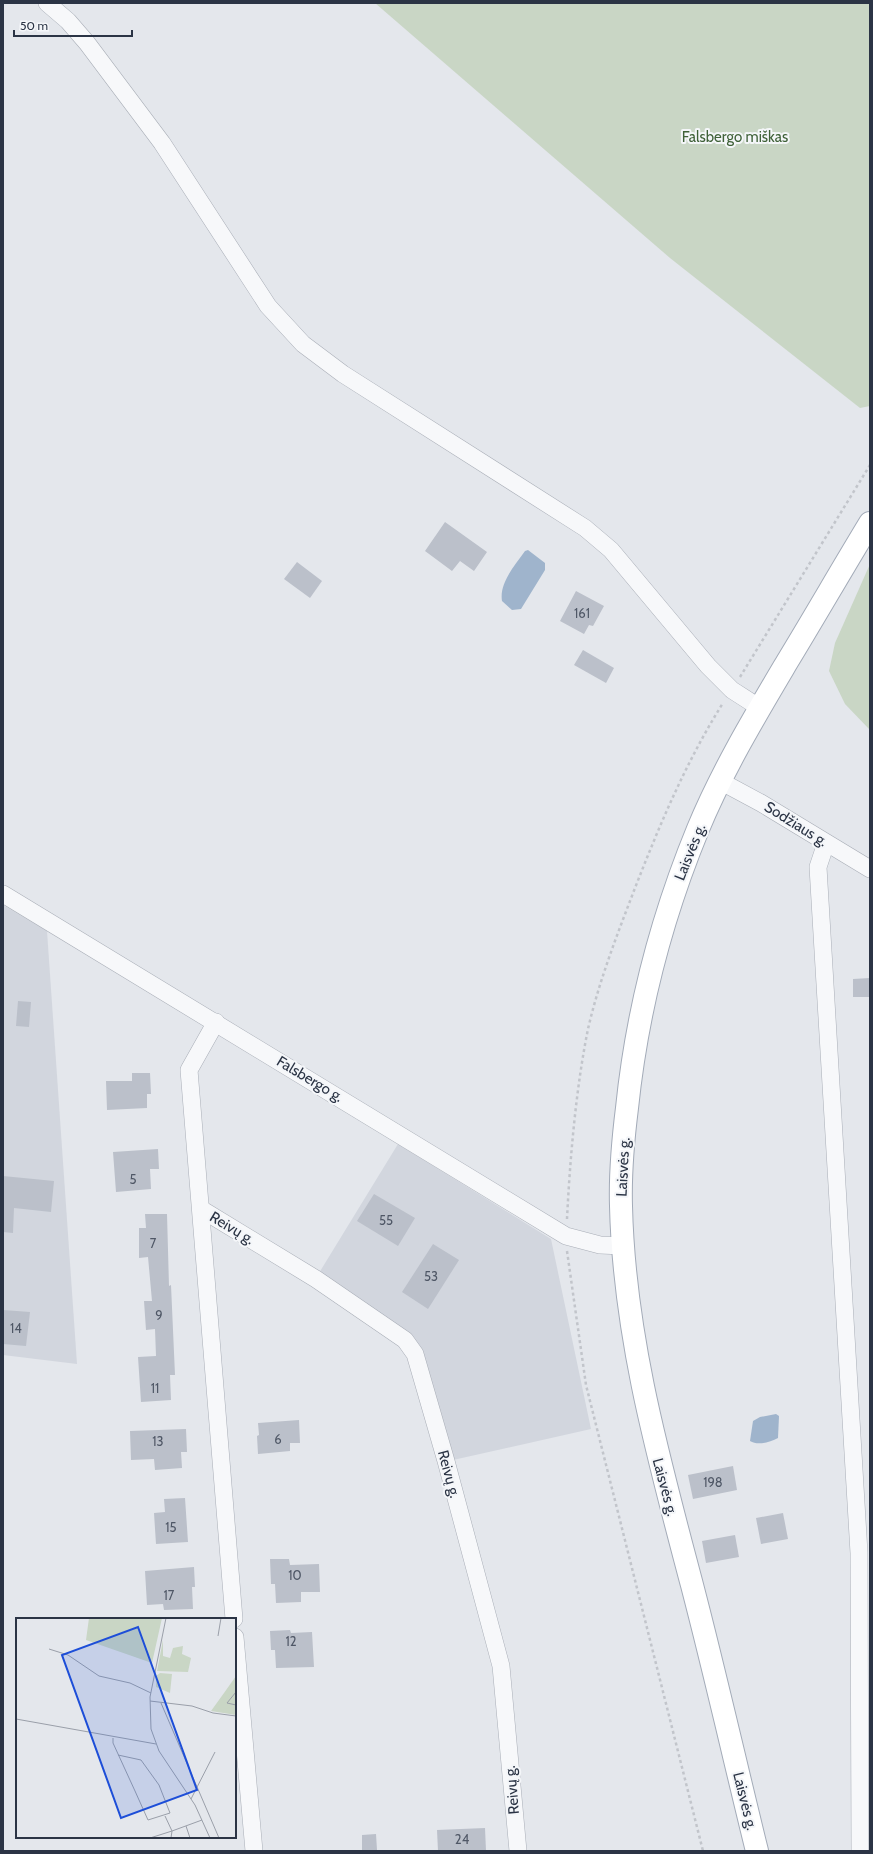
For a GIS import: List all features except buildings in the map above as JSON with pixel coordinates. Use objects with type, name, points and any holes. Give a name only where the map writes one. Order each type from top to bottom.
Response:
[{"type":"main road","name":"Laisvės g.","points":[[757,1851],[692,1589],[658,1460],[642,1386],[631,1324],[623,1246],[622,1158],[631,1069],[642,1008],[656,950],[679,876],[720,781],[760,708],[870,523]]},
{"type":"street","points":[[47,3],[68,21],[87,43],[162,143],[268,306],[299,340],[320,358],[343,374],[595,535],[611,550],[708,666],[732,690],[760,708]]},
{"type":"street","name":"Sodžiaus g.","points":[[720,781],[755,799],[870,869]]},
{"type":"street","points":[[826,843],[818,867],[859,1553],[860,1851]]},
{"type":"street","name":"Falsbergo g.","points":[[3,894],[566,1236],[600,1245],[623,1246]]},
{"type":"street","name":"Reivų g.","points":[[216,1022],[190,1070],[234,1618]]},
{"type":"street","name":"Reivų g.","points":[[201,1208],[316,1279],[405,1340],[415,1354],[448,1469],[501,1666],[518,1851]]},
{"type":"street","points":[[236,1648],[254,1851]]},
{"type":"path","points":[[703,1851],[586,1385],[567,1260],[566,1236],[580,1083],[588,1030],[595,1002],[622,921],[675,790],[704,733],[870,466]]},
{"type":"shaded area","points":[[3,905],[47,931],[77,1364],[3,1355]]},
{"type":"shaded area","points":[[398,1144],[551,1239],[591,1429],[453,1460],[412,1337],[319,1273]]},
{"type":"green space","name":"Falsbergo miškas","points":[[375,3],[870,3],[870,406],[860,408],[670,258]]},
{"type":"green space","points":[[870,564],[870,730],[845,704],[829,671],[835,643]]},
{"type":"water","points":[[528,550],[545,563],[545,570],[521,609],[512,610],[502,601],[503,588],[509,574],[525,551]]},
{"type":"water","points":[[776,1414],[779,1416],[778,1438],[760,1443],[750,1441],[753,1421],[760,1417]]}]
